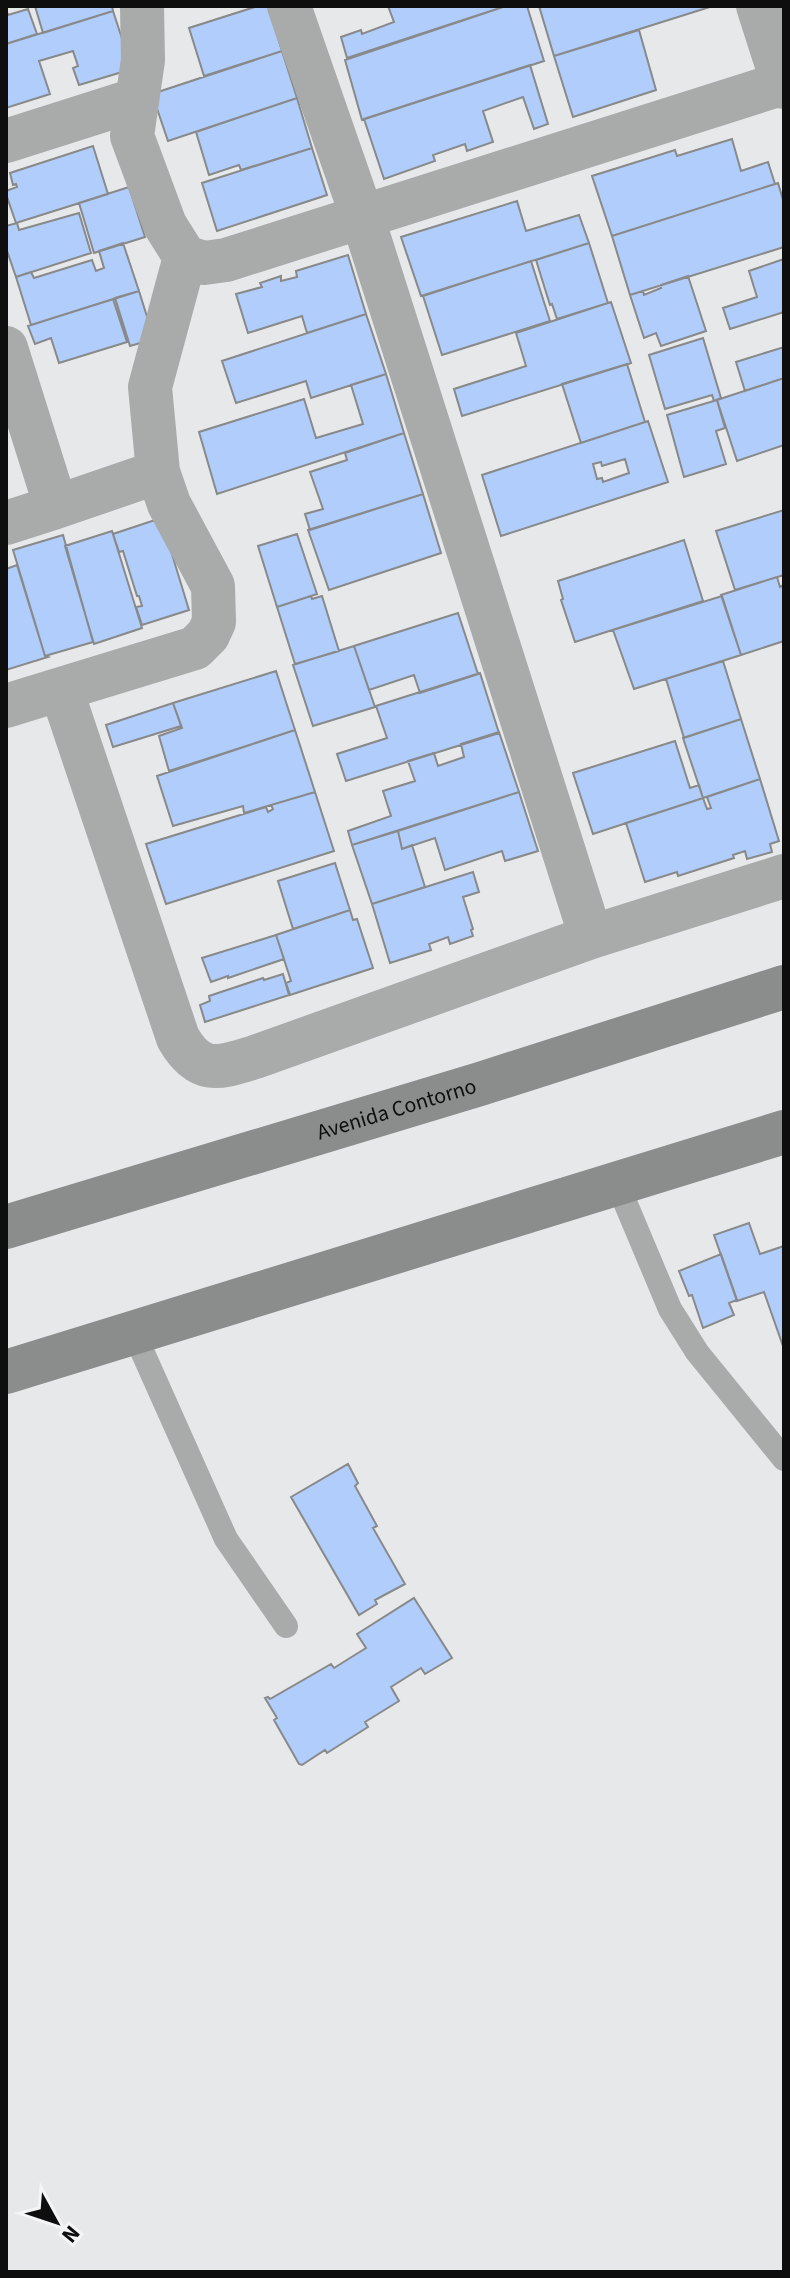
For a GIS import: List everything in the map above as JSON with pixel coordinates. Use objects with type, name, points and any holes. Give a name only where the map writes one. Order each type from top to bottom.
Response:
[{"type":"main road","name":"Avenida Contorno","points":[[6,1227],[480,1084],[784,987]]},
{"type":"main road","points":[[6,1372],[784,1132]]},
{"type":"street","points":[[142,6],[143,60],[132,136],[165,225],[185,257],[204,263],[226,260],[784,84],[758,6]]},
{"type":"street","points":[[289,6],[362,216],[591,937]]},
{"type":"street","points":[[6,141],[135,100]]},
{"type":"street","points":[[6,706],[195,648],[208,635],[214,622],[213,586],[169,504],[158,472],[150,387],[185,257]]},
{"type":"street","points":[[6,348],[56,507]]},
{"type":"street","points":[[6,523],[158,472]]},
{"type":"street","points":[[61,689],[178,1038],[199,1064],[223,1067],[255,1057],[591,937],[784,876]]},
{"type":"lane","points":[[617,1183],[670,1309],[697,1352],[784,1459]]},
{"type":"lane","points":[[134,1333],[226,1539],[286,1626]]},
{"type":"building","points":[[35,6],[112,6],[113,11],[43,33]]},
{"type":"building","points":[[258,6],[268,6],[282,51],[204,76],[189,28]]},
{"type":"building","points":[[388,6],[506,6],[347,58],[341,37],[361,30],[362,34],[394,22]]},
{"type":"building","points":[[506,6],[527,6],[544,61],[362,120],[345,60]]},
{"type":"building","points":[[539,6],[713,6],[554,56]]},
{"type":"building","points":[[6,9],[8,15],[28,9],[37,34],[6,44]]},
{"type":"building","points":[[113,11],[132,69],[79,85],[73,68],[78,66],[73,51],[39,61],[50,94],[6,108],[6,44]]},
{"type":"building","points":[[639,30],[656,90],[573,117],[554,56]]},
{"type":"building","points":[[282,51],[297,98],[168,141],[152,94]]},
{"type":"building","points":[[530,65],[548,124],[534,129],[523,97],[483,111],[493,142],[467,151],[465,144],[433,155],[435,161],[384,179],[364,119]]},
{"type":"building","points":[[297,98],[312,148],[241,170],[239,165],[209,175],[196,132]]},
{"type":"building","points":[[732,139],[741,171],[768,162],[775,184],[612,236],[592,176],[675,150],[677,156]]},
{"type":"building","points":[[93,146],[108,194],[16,223],[6,194],[6,191],[17,187],[13,185],[10,173]]},
{"type":"building","points":[[312,148],[327,195],[217,231],[202,183]]},
{"type":"building","points":[[778,183],[784,203],[784,247],[630,295],[612,236]]},
{"type":"building","points":[[129,187],[145,237],[94,253],[79,203]]},
{"type":"building","points":[[517,201],[526,231],[579,215],[589,243],[421,296],[401,237]]},
{"type":"building","points":[[79,213],[91,253],[16,277],[6,248],[6,226],[17,223],[19,230]]},
{"type":"building","points":[[123,243],[139,291],[31,325],[16,277],[31,272],[34,278],[92,260],[96,271],[104,268],[99,251]]},
{"type":"building","points":[[589,243],[608,303],[557,319],[536,260]]},
{"type":"building","points":[[348,255],[366,314],[307,333],[302,316],[248,333],[236,294],[262,287],[260,283],[281,276],[281,281],[297,277],[296,271]]},
{"type":"building","points":[[784,259],[784,312],[730,329],[723,308],[757,297],[749,271]]},
{"type":"building","points":[[531,261],[550,321],[442,355],[423,296]]},
{"type":"building","points":[[688,276],[706,331],[661,346],[656,333],[644,338],[630,295],[643,291],[644,295],[661,288],[661,285]]},
{"type":"building","points":[[139,291],[154,339],[130,346],[115,298]]},
{"type":"building","points":[[113,299],[127,342],[59,363],[51,338],[35,344],[28,326]]},
{"type":"building","points":[[611,302],[631,363],[462,416],[454,389],[526,366],[516,333]]},
{"type":"building","points":[[366,314],[386,374],[311,398],[306,381],[236,403],[222,361]]},
{"type":"building","points":[[703,338],[721,398],[714,401],[712,395],[665,409],[649,355]]},
{"type":"building","points":[[784,347],[784,378],[745,391],[736,362]]},
{"type":"building","points":[[627,364],[645,422],[581,443],[562,384]]},
{"type":"building","points":[[386,374],[404,433],[217,494],[199,432],[304,399],[316,438],[363,424],[351,385]]},
{"type":"building","points":[[784,378],[784,445],[737,461],[717,400]]},
{"type":"building","points":[[717,400],[725,428],[716,431],[726,464],[684,477],[667,415]]},
{"type":"building","points":[[648,421],[668,482],[501,536],[482,475]],"holes":[[[625,459],[629,473],[603,482],[602,478],[597,479],[593,464],[601,462],[602,466]]]},
{"type":"building","points":[[404,433],[423,494],[310,530],[305,514],[323,509],[310,472],[347,460],[345,453]]},
{"type":"building","points":[[423,494],[441,553],[329,590],[308,530]]},
{"type":"building","points":[[784,510],[784,575],[735,590],[716,531]]},
{"type":"building","points":[[161,518],[189,610],[142,625],[136,607],[142,606],[139,596],[123,551],[119,552],[113,534]]},
{"type":"building","points":[[112,531],[142,628],[94,644],[65,546]]},
{"type":"building","points":[[297,534],[317,594],[277,607],[258,546]]},
{"type":"building","points":[[63,535],[93,642],[45,656],[13,550]]},
{"type":"building","points":[[684,540],[703,601],[575,642],[558,581]]},
{"type":"building","points":[[17,565],[45,656],[48,657],[6,670],[6,569]]},
{"type":"building","points":[[777,577],[780,587],[784,585],[784,641],[741,655],[721,595]]},
{"type":"building","points":[[311,596],[312,599],[322,596],[339,651],[295,664],[277,607]]},
{"type":"building","points":[[722,596],[741,655],[634,689],[613,630]]},
{"type":"building","points":[[458,613],[478,674],[420,693],[414,675],[369,690],[354,646]]},
{"type":"building","points":[[354,646],[375,707],[313,726],[293,665]]},
{"type":"building","points":[[723,661],[741,719],[684,738],[666,679]]},
{"type":"building","points":[[276,671],[295,730],[169,771],[159,736],[182,728],[173,703]]},
{"type":"building","points":[[480,673],[499,733],[346,781],[337,754],[387,738],[376,706]]},
{"type":"building","points":[[173,703],[181,726],[113,747],[106,725]]},
{"type":"building","points":[[741,719],[760,779],[703,798],[683,738]]},
{"type":"building","points":[[295,730],[315,792],[244,813],[243,806],[173,826],[157,776]]},
{"type":"building","points":[[499,732],[519,792],[352,845],[348,831],[391,816],[383,791],[415,781],[408,761],[434,753],[438,766],[464,757],[461,744]]},
{"type":"building","points":[[675,741],[690,788],[699,785],[703,798],[593,834],[573,773]]},
{"type":"building","points":[[760,779],[779,841],[770,844],[772,852],[747,859],[745,851],[733,855],[734,858],[678,876],[677,872],[645,882],[626,823],[703,798],[707,809],[711,808],[707,797]]},
{"type":"building","points":[[315,792],[334,851],[166,904],[146,844],[266,807],[268,812],[273,809],[271,805]]},
{"type":"building","points":[[519,792],[538,851],[505,861],[502,851],[445,870],[435,838],[402,849],[398,831]]},
{"type":"building","points":[[398,831],[402,849],[412,845],[425,887],[372,904],[352,845]]},
{"type":"building","points":[[335,863],[350,910],[293,929],[278,881]]},
{"type":"building","points":[[473,872],[479,892],[463,897],[473,936],[450,944],[448,937],[429,944],[431,950],[390,963],[372,904]]},
{"type":"building","points":[[350,910],[353,920],[357,919],[373,968],[290,995],[286,983],[291,981],[276,935]]},
{"type":"building","points":[[276,935],[284,959],[211,982],[202,958]]},
{"type":"building","points":[[283,974],[289,995],[205,1022],[200,1005],[210,1001],[209,996]]},
{"type":"building","points":[[749,1223],[760,1254],[784,1246],[784,1349],[764,1292],[737,1301],[714,1235]]},
{"type":"building","points":[[721,1254],[737,1300],[729,1303],[734,1315],[703,1328],[692,1295],[689,1296],[679,1271]]},
{"type":"building","points":[[348,1464],[358,1483],[355,1486],[377,1526],[373,1528],[405,1584],[375,1600],[377,1604],[359,1615],[291,1497]]},
{"type":"building","points":[[414,1598],[452,1658],[425,1674],[421,1668],[391,1687],[399,1701],[365,1722],[368,1727],[327,1753],[325,1750],[299,1764],[265,1698],[270,1699],[331,1664],[334,1668],[366,1648],[357,1634]]}]
